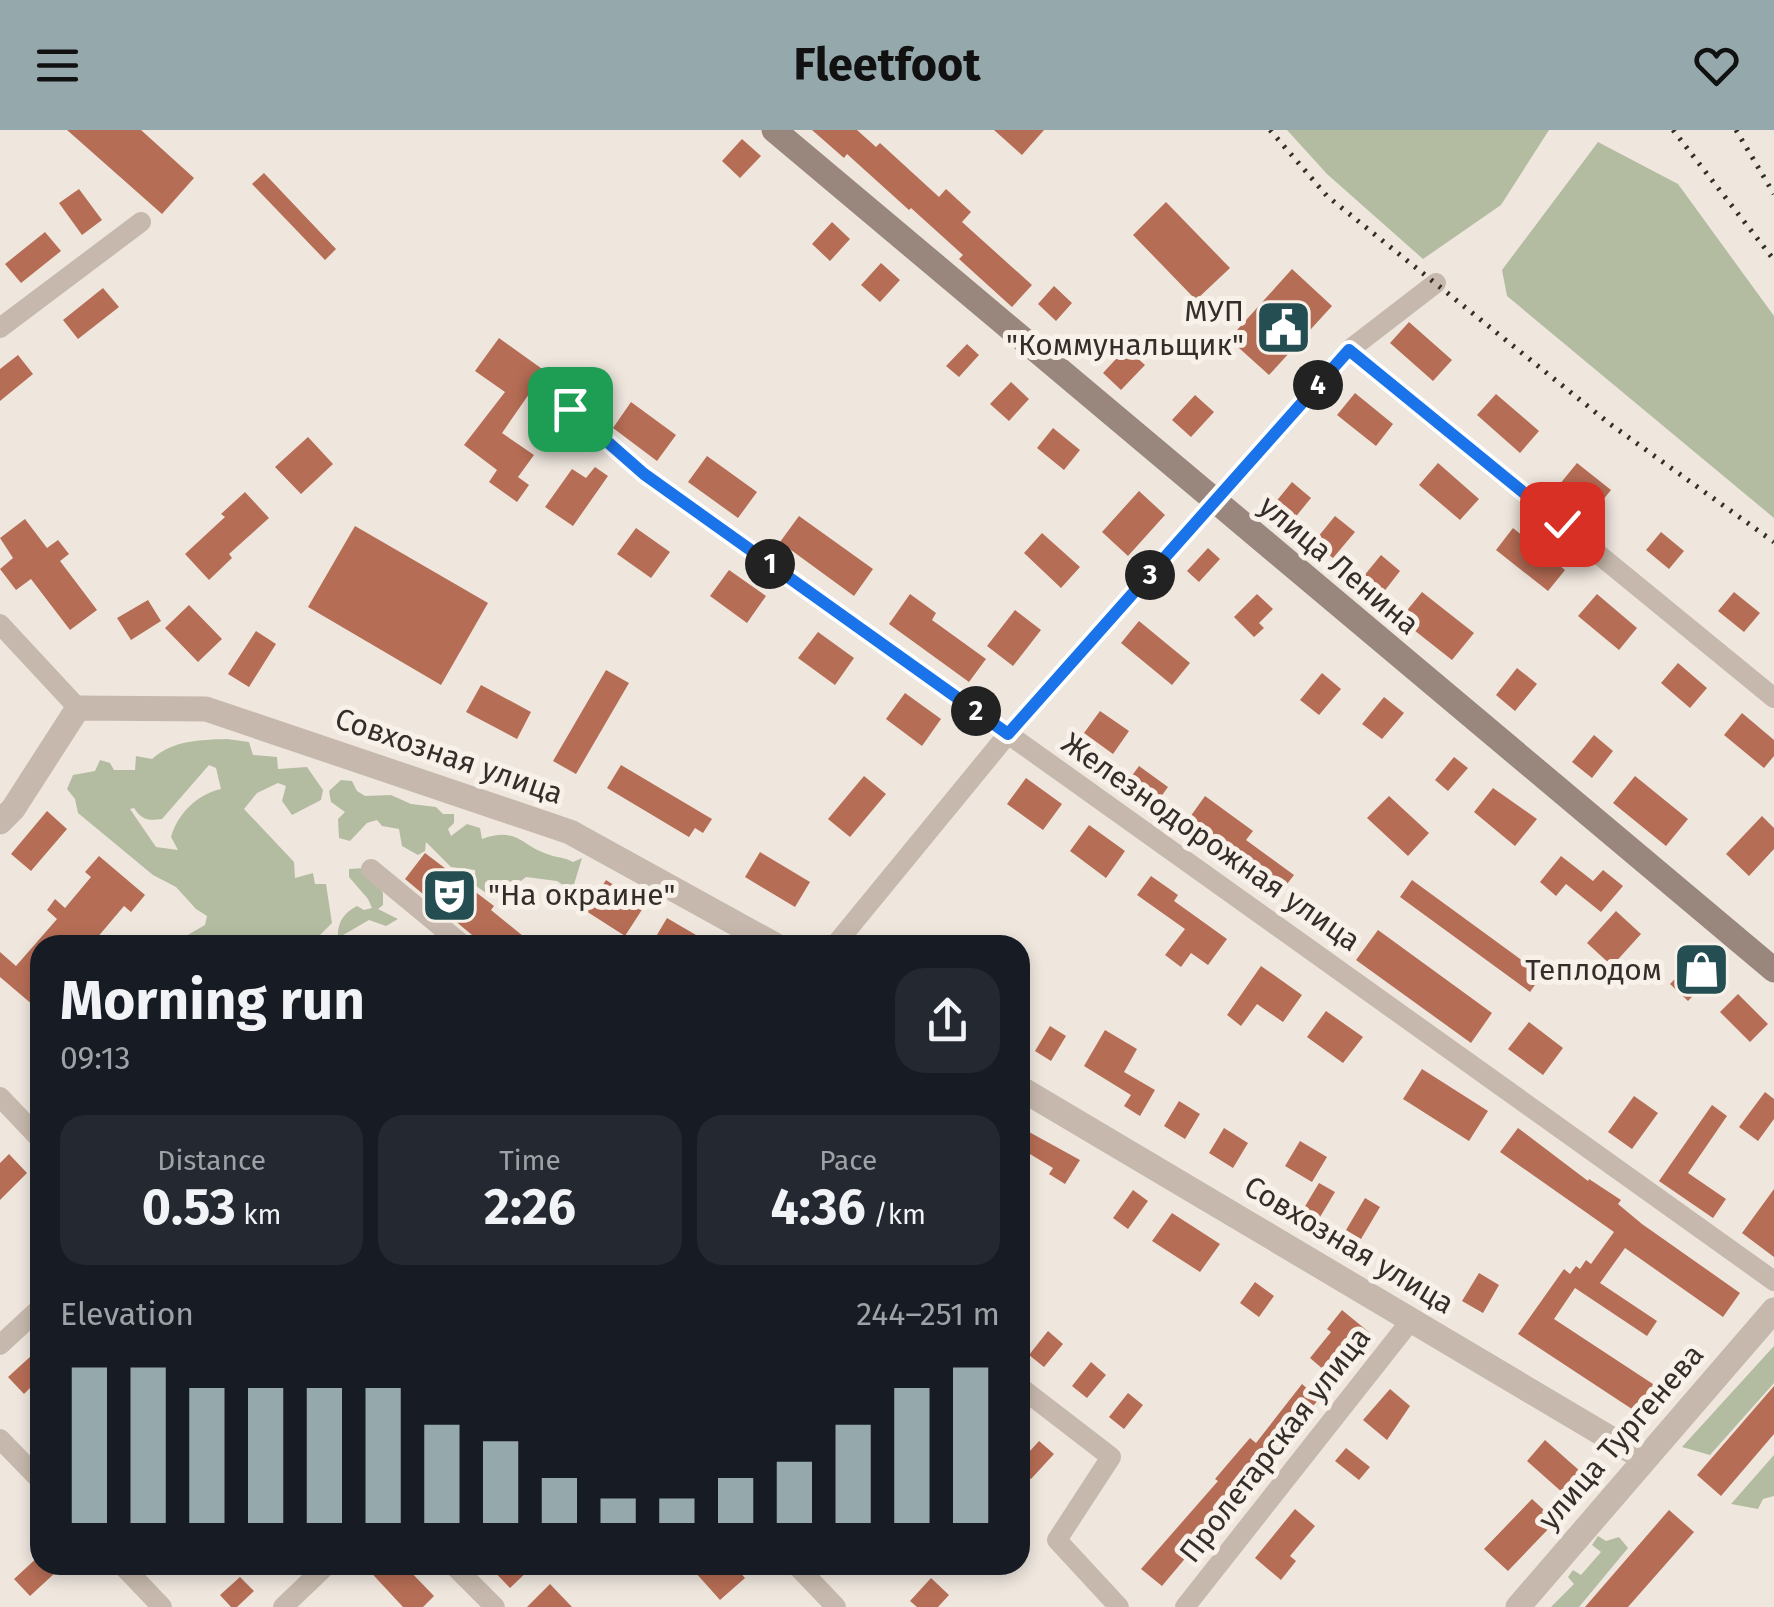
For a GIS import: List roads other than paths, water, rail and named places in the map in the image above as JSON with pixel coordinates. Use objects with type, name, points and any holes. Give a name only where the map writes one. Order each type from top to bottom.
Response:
[{"type":"main road","name":"улица Ленина","points":[[774,130],[1774,970]]},
{"type":"street","points":[[0,328],[141,222]]},
{"type":"street","points":[[842,935],[1008,734],[1349,350],[1436,283]]},
{"type":"street","points":[[1349,350],[1774,698]]},
{"type":"street","name":"Железнодорожная улица","points":[[570,409],[644,474],[1774,1280]]},
{"type":"street","points":[[0,624],[78,708],[4,809]]},
{"type":"street","name":"Совхозная улица","points":[[78,708],[206,709],[570,832],[757,935]]},
{"type":"street","points":[[372,869],[450,935]]},
{"type":"street","name":"Совхозная улица","points":[[1030,1094],[1644,1458]]},
{"type":"street","points":[[0,1097],[30,1128]]},
{"type":"street","name":"улица Тургенева","points":[[1518,1607],[1774,1310]]},
{"type":"street","points":[[0,1345],[30,1317]]},
{"type":"street","name":"Пролетарская улица","points":[[1185,1607],[1412,1319]]},
{"type":"street","points":[[1030,1396],[1111,1458],[1057,1540],[1119,1607]]},
{"type":"street","points":[[0,1439],[30,1470]]},
{"type":"street","points":[[132,1575],[162,1607]]},
{"type":"street","points":[[283,1607],[317,1575]]},
{"type":"street","points":[[462,1575],[495,1607]]},
{"type":"street","points":[[806,1575],[836,1607]]},
{"type":"railway","points":[[1270,130],[1327,196],[1610,424],[1774,542]]},
{"type":"railway","points":[[1673,130],[1774,260]]},
{"type":"railway","points":[[1736,130],[1774,194]]},
{"type":"place","name":"МУП \"Коммунальщик\"","points":[[1283,328]]},
{"type":"place","name":"\"На окраине\"","points":[[449,895]]},
{"type":"place","name":"Теплодом","points":[[1701,970]]}]
